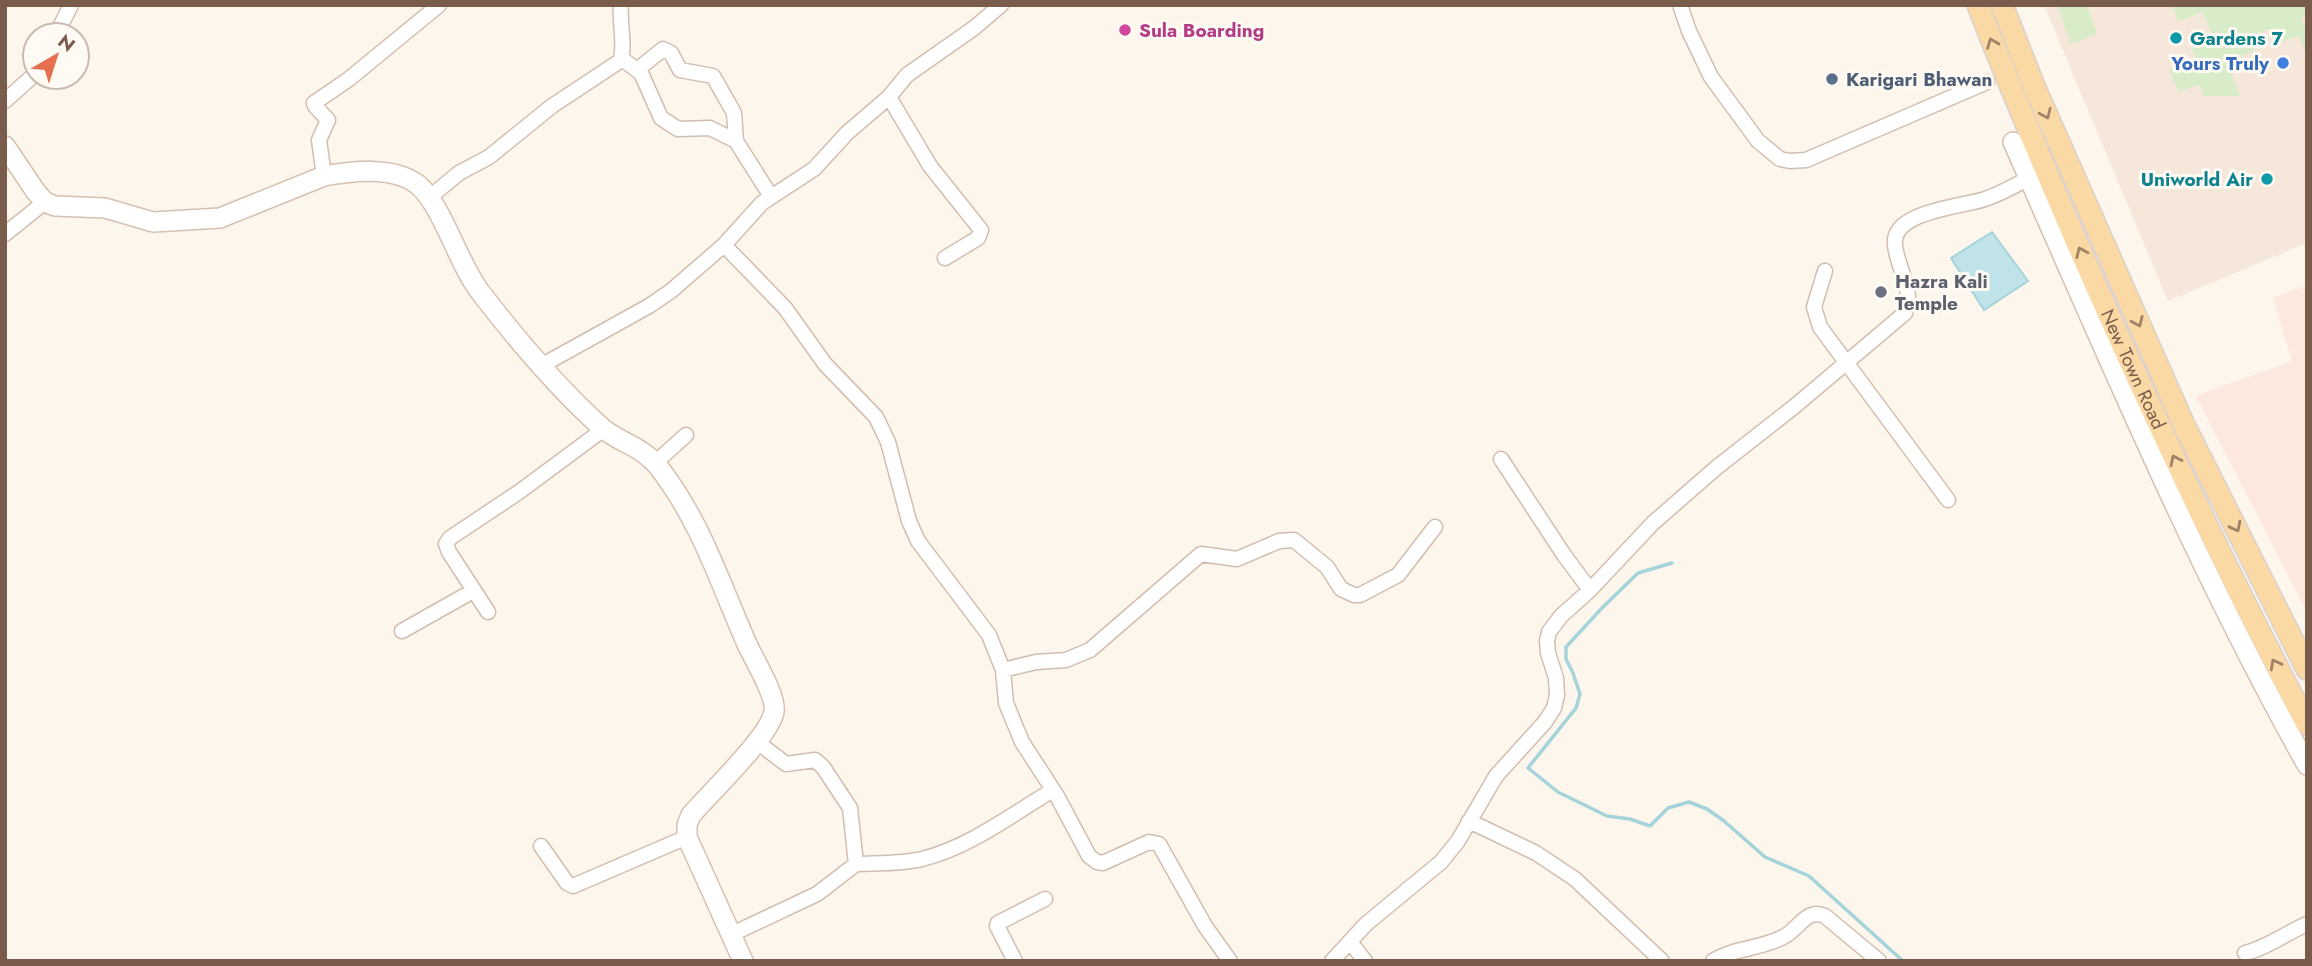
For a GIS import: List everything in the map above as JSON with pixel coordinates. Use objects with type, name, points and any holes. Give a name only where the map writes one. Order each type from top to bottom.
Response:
[{"type":"main road","name":"New Town Road","points":[[1978,5],[2011,92],[2152,413],[2257,629],[2307,724]]},
{"type":"main road","name":"New Town Road","points":[[2002,5],[2034,86],[2104,226],[2184,425],[2307,669]]},
{"type":"street","points":[[63,21],[71,5]]},
{"type":"street","points":[[324,176],[319,140],[328,120],[314,103],[349,79],[439,5]]},
{"type":"street","points":[[430,197],[459,173],[489,157],[552,106],[622,59],[621,5]]},
{"type":"street","points":[[539,367],[671,291],[724,245],[771,195],[814,169],[846,132],[889,97],[916,67],[974,28],[1001,5]]},
{"type":"street","points":[[1680,5],[1711,77],[1758,141],[1780,159],[1806,160],[1987,82]]},
{"type":"street","points":[[637,70],[663,49],[671,53],[681,70],[713,76],[734,113],[736,141],[771,195]]},
{"type":"street","points":[[622,59],[641,72],[661,118],[678,130],[710,128],[736,141]]},
{"type":"street","points":[[5,101],[21,87]]},
{"type":"street","points":[[889,97],[929,166],[981,232],[978,238],[945,258]]},
{"type":"street","points":[[2013,142],[2096,332],[2223,607],[2307,765]]},
{"type":"street","points":[[5,146],[45,202],[55,206],[105,208],[153,222],[206,220],[238,212],[324,176],[341,173],[398,174],[419,186],[430,197],[467,273],[539,367],[604,429],[640,449],[655,463],[705,541],[746,643],[774,701],[774,713],[757,742],[691,815],[687,825],[687,837],[743,961]]},
{"type":"street","points":[[1332,961],[1366,924],[1441,862],[1496,776],[1545,722],[1558,695],[1548,653],[1549,632],[1561,616],[1590,590],[1653,523],[1905,313],[1909,303],[1895,246],[1895,235],[1901,227],[1926,213],[1997,195],[2029,178]]},
{"type":"street","points":[[5,234],[45,202]]},
{"type":"street","points":[[724,245],[775,296],[825,364],[876,417],[888,443],[909,521],[918,541],[984,626],[1003,670],[1005,698],[1010,715],[1026,750],[1053,790],[1089,856],[1103,863],[1149,842],[1159,844],[1205,926],[1230,961]]},
{"type":"street","points":[[1825,271],[1814,307],[1820,327],[1948,500]]},
{"type":"street","points":[[488,612],[446,544],[450,538],[519,492],[604,429]]},
{"type":"street","points":[[655,463],[685,435]]},
{"type":"street","points":[[1501,459],[1590,590]]},
{"type":"street","points":[[1003,670],[1030,663],[1066,660],[1090,650],[1201,554],[1237,559],[1279,541],[1294,540],[1327,567],[1341,589],[1354,595],[1398,575],[1435,527]]},
{"type":"street","points":[[402,631],[473,591]]},
{"type":"street","points":[[757,742],[786,764],[815,760],[823,767],[850,808],[856,864]]},
{"type":"street","points":[[730,935],[817,894],[856,864],[905,862],[951,850],[1053,790]]},
{"type":"street","points":[[1469,821],[1536,852],[1575,879],[1662,961]]},
{"type":"street","points":[[541,846],[567,883],[573,886],[687,837]]},
{"type":"street","points":[[1015,961],[997,926],[998,923],[1045,899]]},
{"type":"street","points":[[1713,961],[1732,951],[1782,938],[1807,916],[1818,913],[1879,961]]},
{"type":"street","points":[[2245,953],[2262,949],[2278,937],[2307,924]]},
{"type":"street","points":[[1350,943],[1365,961]]},
{"type":"shaded area","points":[[2044,5],[2307,5],[2307,243],[2168,301]]},
{"type":"shaded area","points":[[2307,285],[2307,612],[2196,396],[2292,361],[2273,298]]},
{"type":"green space","points":[[2057,5],[2087,5],[2097,34],[2071,44]]},
{"type":"green space","points":[[2172,5],[2307,5],[2307,15],[2301,18],[2307,32],[2307,56],[2299,36],[2275,44],[2269,29],[2249,37],[2254,51],[2227,61],[2240,96],[2204,96],[2199,84],[2179,92],[2169,70],[2196,59],[2192,48],[2214,38],[2203,12],[2178,21]]},
{"type":"water","points":[[1992,232],[2028,281],[1984,310],[1951,258]]},
{"type":"waterway","points":[[1672,563],[1638,573],[1566,647],[1566,659],[1580,694],[1576,708],[1528,768],[1558,792],[1607,816],[1630,819],[1650,826],[1668,808],[1689,802],[1707,809],[1765,857],[1809,876],[1903,961]]},
{"type":"place","name":"Sula Boarding","points":[[1125,30]]},
{"type":"place","name":"Gardens 7","points":[[2176,38]]},
{"type":"place","name":"Yours Truly","points":[[2283,63]]},
{"type":"place","name":"Karigari Bhawan","points":[[1832,79]]},
{"type":"place","name":"Uniworld Air","points":[[2267,179]]},
{"type":"place","name":"Hazra Kali Temple","points":[[1881,292]]}]
